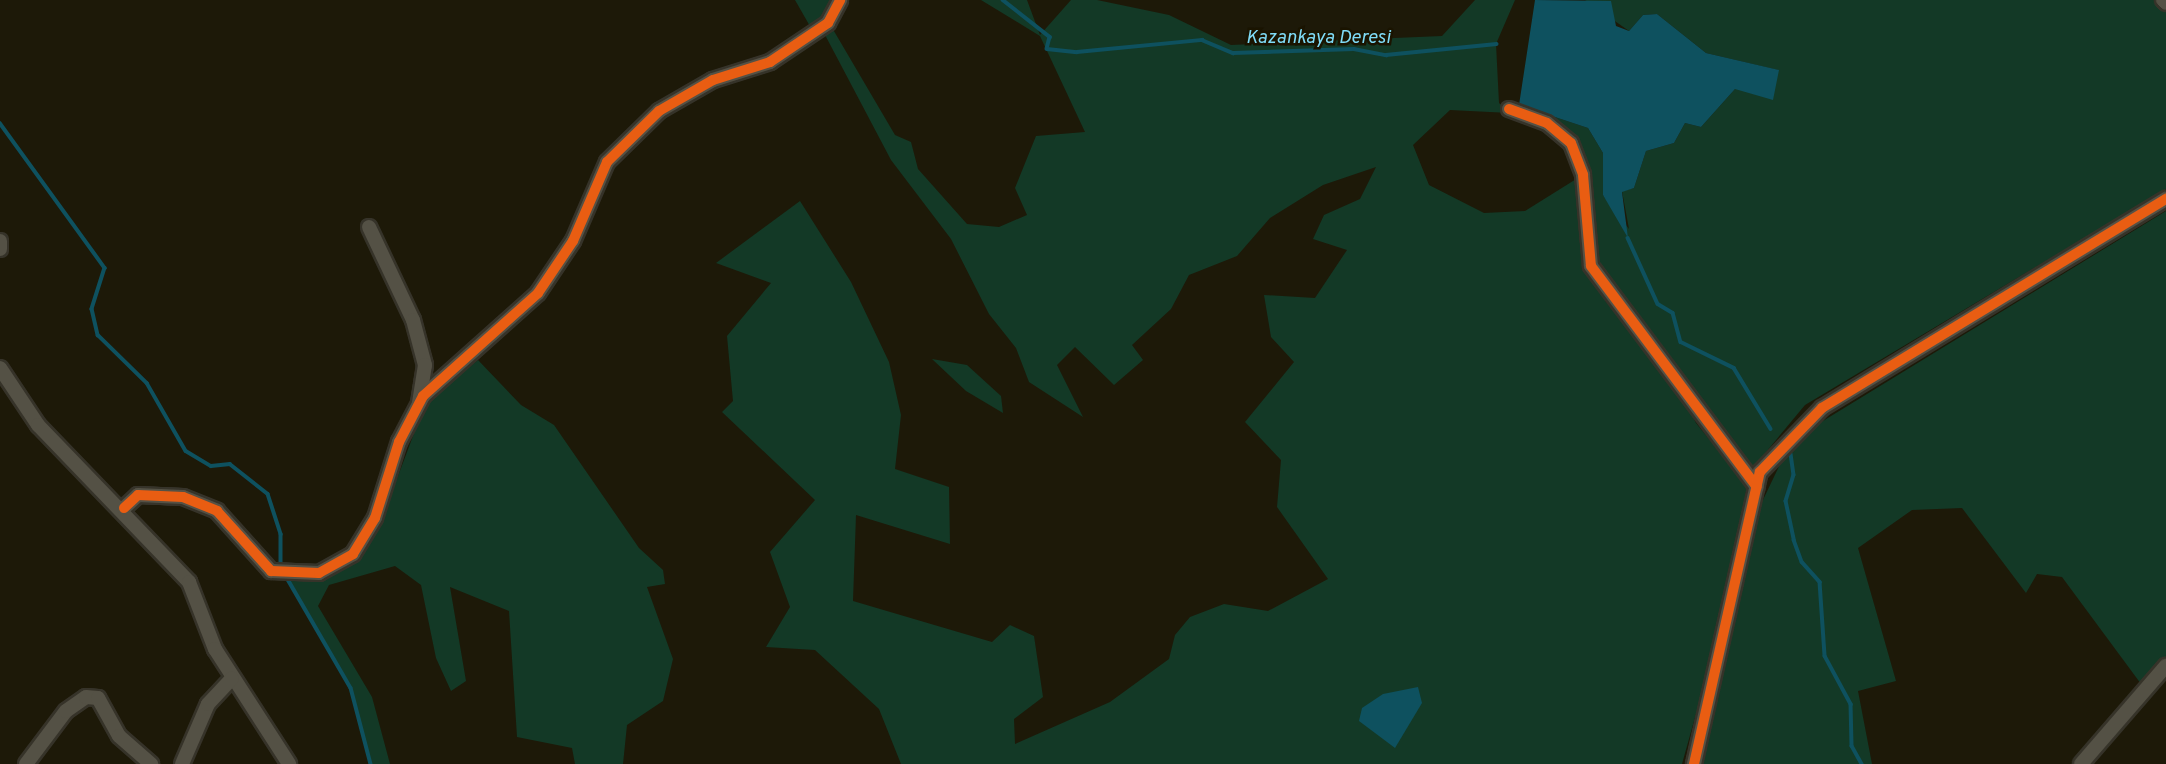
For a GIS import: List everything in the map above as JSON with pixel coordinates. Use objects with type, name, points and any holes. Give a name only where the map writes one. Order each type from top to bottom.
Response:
[{"type":"street","points":[[418,405],[538,293],[573,241],[607,162],[659,111],[713,80],[770,62],[828,23],[840,0]]},
{"type":"street","points":[[1509,109],[1547,123],[1571,143],[1583,175],[1591,267],[1757,487]]},
{"type":"street","points":[[1694,764],[1760,472],[1822,408],[2166,199]]},
{"type":"street","points":[[124,508],[138,495],[183,497],[217,511],[271,571],[319,573],[353,554],[375,518],[398,442],[418,405],[425,365],[416,331],[369,227]]},
{"type":"street","points":[[0,241],[0,249]]},
{"type":"street","points":[[0,368],[37,425],[124,508],[189,582],[200,621],[232,678],[289,764]]},
{"type":"street","points":[[2081,764],[2166,666]]},
{"type":"street","points":[[182,764],[208,704],[232,678]]},
{"type":"street","points":[[34,761],[66,711],[86,697],[98,698],[120,736],[151,764]]},
{"type":"green space","points":[[795,0],[835,0],[811,28]]},
{"type":"green space","points":[[981,0],[1027,0],[1040,35],[1071,0],[1097,0],[1169,15],[1231,45],[1442,36],[1475,0],[1515,0],[1496,44],[1499,103],[1510,113],[1450,110],[1413,145],[1429,185],[1484,213],[1525,211],[1581,176],[1587,267],[1606,302],[1673,379],[1696,423],[1747,486],[1723,617],[1682,764],[901,764],[879,709],[815,650],[766,647],[790,607],[770,552],[815,500],[722,412],[733,401],[727,336],[771,283],[716,263],[800,201],[851,282],[889,362],[901,415],[895,469],[949,487],[950,544],[856,515],[853,601],[992,642],[1010,625],[1034,636],[1043,697],[1014,719],[1015,744],[1110,702],[1169,659],[1175,635],[1190,617],[1224,604],[1268,611],[1328,579],[1277,507],[1281,460],[1245,422],[1294,362],[1271,337],[1264,295],[1315,298],[1347,250],[1313,239],[1324,215],[1360,199],[1376,167],[1323,185],[1270,218],[1237,256],[1189,275],[1171,309],[1132,345],[1143,360],[1114,385],[1075,347],[1057,365],[1083,417],[1029,382],[1016,348],[989,314],[951,239],[891,160],[824,33],[831,26],[895,135],[911,142],[918,169],[967,224],[999,227],[1027,215],[1015,188],[1036,136],[1085,132],[1040,36]]},
{"type":"green space","points":[[1585,0],[2156,0],[2166,11],[2166,189],[1805,405],[1752,469],[1594,265],[1573,141],[1519,105],[1588,128],[1603,153],[1603,195],[1629,229],[1622,191],[1634,188],[1646,151],[1674,143],[1685,123],[1701,127],[1735,89],[1778,70],[1706,53],[1657,14],[1643,15],[1629,31]]},
{"type":"green space","points":[[2166,211],[2166,662],[2144,688],[2062,577],[2037,574],[2026,593],[1962,508],[1912,510],[1858,548],[1896,681],[1858,691],[1872,764],[1702,764],[1761,504],[1783,458],[1818,424]]},
{"type":"green space","points":[[932,359],[967,365],[1001,396],[1003,413],[966,391]]},
{"type":"green space","points":[[478,360],[521,405],[554,425],[639,548],[663,570],[665,584],[647,587],[673,659],[663,701],[627,725],[623,764],[575,764],[572,748],[517,737],[509,611],[450,587],[466,681],[451,691],[436,658],[421,585],[395,566],[329,585],[318,606],[372,697],[390,764],[371,764],[351,688],[285,575],[320,577],[353,564],[377,532],[425,404]]},
{"type":"water","points":[[1535,0],[1611,1],[1616,26],[1629,31],[1643,15],[1657,14],[1706,53],[1779,70],[1773,100],[1735,89],[1701,127],[1685,123],[1674,143],[1646,151],[1634,188],[1622,192],[1628,238],[1603,195],[1603,153],[1588,128],[1519,105]]},
{"type":"water","points":[[1418,687],[1422,703],[1395,748],[1359,721],[1362,708],[1383,694]]},
{"type":"waterway","name":"Kazankaya Deresi","points":[[1003,0],[1050,37],[1047,49],[1077,52],[1202,40],[1233,53],[1354,49],[1386,55],[1496,44]]},
{"type":"waterway","points":[[0,123],[105,268],[92,309],[98,335],[147,383],[186,451],[211,466],[230,464],[268,494],[281,534],[281,566]]},
{"type":"waterway","points":[[1628,238],[1658,304],[1673,313],[1681,342],[1734,368],[1771,429]]},
{"type":"waterway","points":[[1791,454],[1794,475],[1786,501],[1794,540],[1802,562],[1820,582],[1825,656],[1851,704],[1852,746],[1862,764]]},
{"type":"waterway","points":[[286,576],[351,688],[371,764]]},
{"type":"cycle path","points":[[124,508],[138,495],[183,497],[217,511],[271,571],[319,573],[353,554],[375,518],[399,442],[423,396],[538,293],[573,241],[607,162],[659,111],[713,80],[770,62],[828,23],[840,0]]},
{"type":"cycle path","points":[[1509,109],[1547,123],[1571,143],[1583,175],[1591,266],[1757,487]]},
{"type":"cycle path","points":[[1694,764],[1760,472],[1822,408],[2166,199]]}]
